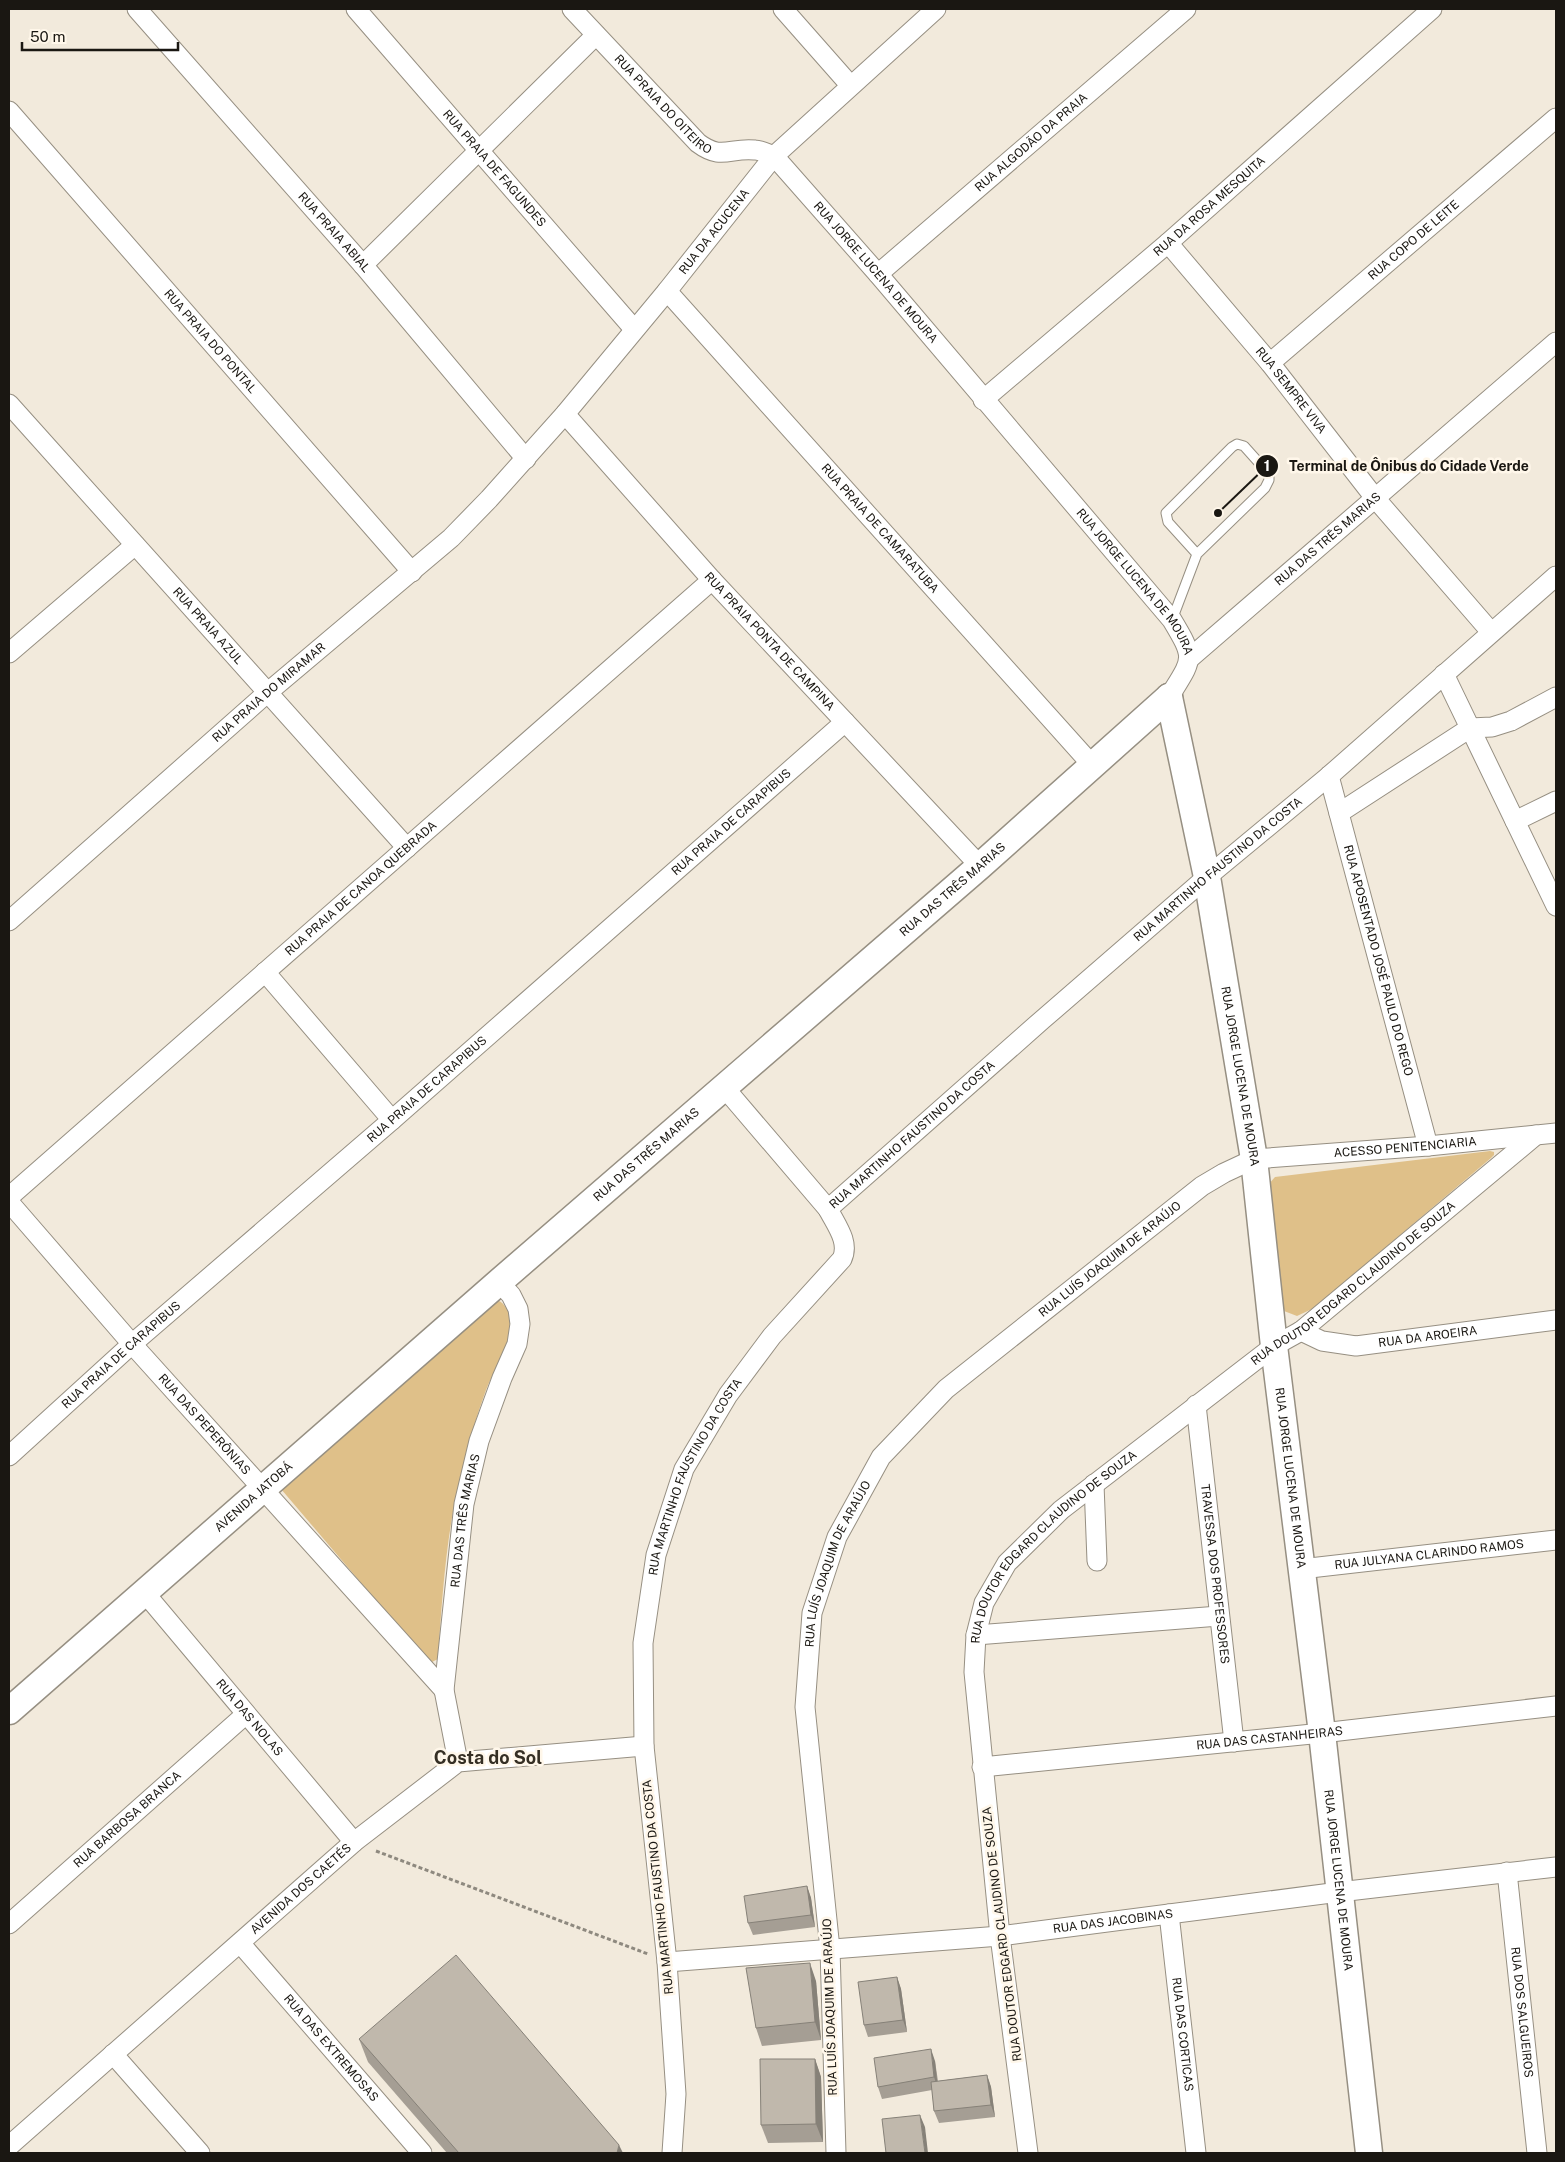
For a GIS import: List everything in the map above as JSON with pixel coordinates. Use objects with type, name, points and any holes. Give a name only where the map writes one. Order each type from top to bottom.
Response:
[{"type":"street","name":"RUA PRAIA ABIAL","points":[[137,9],[363,265],[526,459]]},
{"type":"street","name":"RUA PRAIA DE FAGUNDES","points":[[356,9],[634,329]]},
{"type":"street","name":"RUA PRAIA DO OITEIRO","points":[[572,9],[698,143],[709,151],[721,153],[756,150],[774,156]]},
{"type":"street","points":[[783,9],[850,85]]},
{"type":"street","name":"RUA DA ACUCENA","points":[[526,459],[667,291],[774,156],[850,85],[936,9]]},
{"type":"street","name":"RUA ALGODÃO DA PRAIA","points":[[878,274],[1186,9]]},
{"type":"street","name":"RUA DA ROSA MESQUITA","points":[[983,400],[1168,244],[1432,9]]},
{"type":"street","points":[[363,265],[596,35]]},
{"type":"street","name":"RUA PRAIA DO PONTAL","points":[[9,111],[412,572]]},
{"type":"street","name":"RUA COPO DE LEITE","points":[[1270,363],[1556,118]]},
{"type":"street","name":"RUA JORGE LUCENA DE MOURA","points":[[774,156],[878,274],[983,400],[1172,620],[1188,646],[1190,658],[1187,668],[1169,697],[1207,877],[1254,1159],[1274,1346],[1322,1732],[1369,2153]]},
{"type":"street","name":"RUA SEMPRE VIVA","points":[[1168,244],[1270,363],[1375,498],[1491,632]]},
{"type":"street","name":"RUA PRAIA DE CAMARATUBA","points":[[667,291],[1093,766]]},
{"type":"street","name":"RUA DAS TRÊS MARIAS","points":[[1190,658],[1556,342]]},
{"type":"street","name":"RUA PRAIA AZUL","points":[[9,404],[407,848]]},
{"type":"street","name":"RUA PRAIA PONTA DE CAMPINA","points":[[565,414],[712,580],[980,866]]},
{"type":"street","name":"RUA PRAIA DO MIRAMAR","points":[[9,921],[267,693],[451,538],[526,459]]},
{"type":"street","points":[[9,653],[135,545]]},
{"type":"street","name":"RUA MARTINHO FAUSTINO DA COSTA","points":[[672,2153],[676,2094],[667,1962],[644,1746],[643,1643],[656,1555],[684,1469],[728,1395],[772,1336],[842,1259],[846,1251],[845,1244],[828,1210],[1207,877],[1329,776],[1556,576]]},
{"type":"street","name":"RUA PRAIA DE CANOA QUEBRADA","points":[[9,1197],[712,580]]},
{"type":"street","points":[[1444,674],[1556,906]]},
{"type":"street","name":"RUA DAS TRÊS MARIAS","points":[[458,1762],[444,1690],[464,1504],[480,1441],[502,1378],[518,1344],[520,1324],[518,1309],[511,1296],[498,1282],[980,866],[1169,697]]},
{"type":"street","points":[[1339,813],[1470,728],[1492,728],[1556,697]]},
{"type":"street","name":"RUA PRAIA DE CARAPIBUS","points":[[9,1456],[132,1344],[392,1120],[845,722]]},
{"type":"street","name":"RUA APOSENTADO JOSÉ PAULO DO REGO","points":[[1329,776],[1428,1146]]},
{"type":"street","points":[[1515,821],[1556,801]]},
{"type":"street","points":[[265,972],[392,1120]]},
{"type":"street","points":[[723,1086],[828,1210]]},
{"type":"street","name":"ACESSO PENITENCIARIA","points":[[1254,1159],[1428,1146],[1556,1133]]},
{"type":"street","name":"RUA DOUTOR EDGARD CLAUDINO DE SOUZA","points":[[1028,2153],[1000,1936],[974,1672],[976,1635],[984,1603],[1007,1564],[1061,1510],[1274,1346],[1302,1331],[1536,1135]]},
{"type":"street","name":"RUA LUÍS JOAQUIM DE ARAÚJO","points":[[836,2153],[830,1949],[805,1707],[812,1613],[837,1537],[881,1457],[946,1389],[1202,1186],[1254,1159]]},
{"type":"street","name":"RUA DAS PEPERÔNIAS","points":[[9,1202],[132,1344],[444,1690]]},
{"type":"street","name":"AVENIDA JATOBÁ","points":[[9,1711],[498,1282]]},
{"type":"street","name":"RUA DA AROEIRA","points":[[1302,1331],[1322,1341],[1356,1346],[1556,1320]]},
{"type":"street","name":"TRAVESSA DOS PROFESSORES","points":[[1196,1405],[1234,1742]]},
{"type":"street","points":[[1094,1484],[1097,1561]]},
{"type":"street","name":"RUA JULYANA CLARINDO RAMOS","points":[[1301,1569],[1556,1540]]},
{"type":"street","name":"RUA DAS NOLAS","points":[[144,1592],[354,1842]]},
{"type":"street","points":[[976,1635],[1219,1616]]},
{"type":"street","name":"RUA DAS CASTANHEIRAS","points":[[982,1767],[1234,1742],[1556,1706]]},
{"type":"street","name":"RUA BARBOSA BRANCA","points":[[9,1924],[246,1715]]},
{"type":"street","points":[[458,1762],[644,1746]]},
{"type":"street","name":"AVENIDA DOS CAETÉS","points":[[9,2146],[354,1842],[458,1762]]},
{"type":"street","name":"RUA DAS JACOBINAS","points":[[667,1962],[1000,1936],[1339,1892],[1556,1867]]},
{"type":"street","name":"RUA DOS SALGUEIROS","points":[[1507,1872],[1536,2153]]},
{"type":"street","name":"RUA DAS CORTICAS","points":[[1169,1914],[1196,2153]]},
{"type":"street","name":"RUA DAS EXTREMOSAS","points":[[240,1943],[422,2153]]},
{"type":"street","points":[[113,2054],[200,2153]]},
{"type":"lane","points":[[1172,620],[1197,554],[1265,488],[1269,480],[1269,474],[1244,446],[1237,444],[1232,446],[1166,513],[1168,522],[1197,554]]},
{"type":"path","points":[[354,1842],[667,1962]]},
{"type":"shaded area","points":[[1494,1152],[1491,1158],[1314,1308],[1297,1316],[1284,1311],[1281,1306],[1269,1184],[1275,1177]]},
{"type":"shaded area","points":[[495,1300],[501,1302],[508,1311],[511,1330],[506,1347],[482,1400],[461,1474],[448,1543],[438,1659],[432,1662],[426,1659],[281,1489]]},
{"type":"building","points":[[807,1886],[811,1915],[748,1923],[744,1896]]},
{"type":"building","points":[[456,1955],[619,2145],[617,2153],[459,2153],[359,2039]]},
{"type":"building","points":[[810,1963],[815,2022],[756,2028],[746,1968]]},
{"type":"building","points":[[897,1977],[903,2020],[864,2025],[858,1982]]},
{"type":"building","points":[[931,2049],[934,2077],[878,2087],[874,2058]]},
{"type":"building","points":[[760,2059],[815,2059],[816,2124],[761,2125]]},
{"type":"building","points":[[987,2075],[991,2105],[934,2111],[931,2082]]},
{"type":"building","points":[[920,2115],[925,2153],[886,2153],[882,2119]]},
{"type":"place","name":"Terminal de Ônibus do Cidade Verde","points":[[1218,513]]},
{"type":"district","name":"Costa do Sol","points":[[488,1758]]}]
